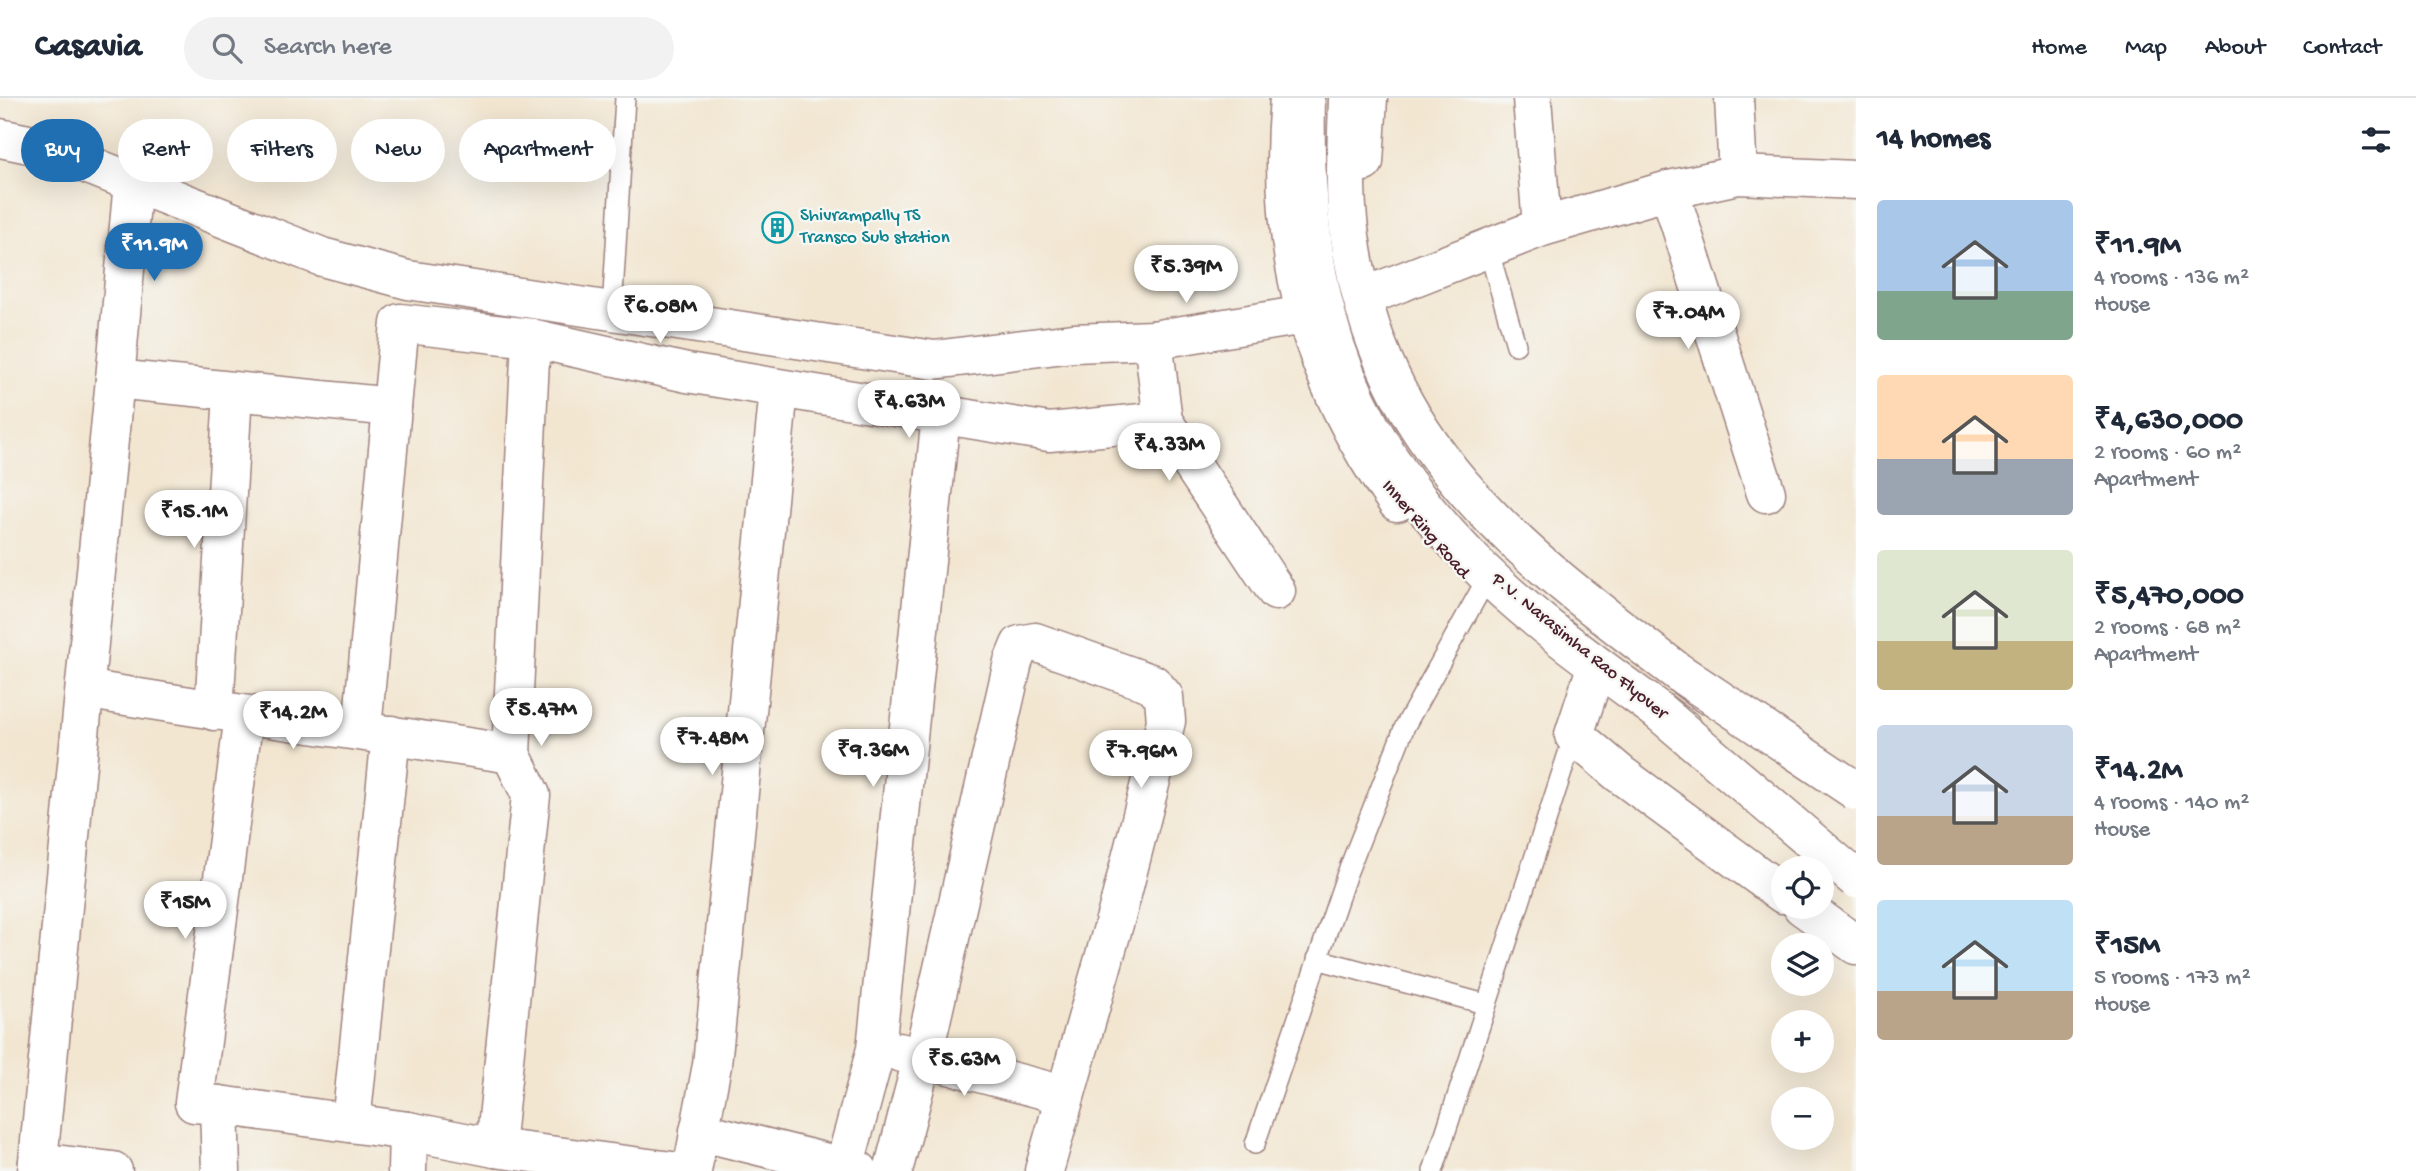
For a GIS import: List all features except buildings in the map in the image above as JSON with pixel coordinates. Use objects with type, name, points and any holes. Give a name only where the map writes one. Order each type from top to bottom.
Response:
[{"type":"main road","name":"Inner Ring Road","points":[[1289,98],[1286,180],[1290,242],[1302,305],[1320,365],[1369,462],[1406,514],[1480,591],[1652,714],[1856,871]]},
{"type":"main road","name":"P.V. Narasimha Rao Flyover","points":[[1306,98],[1305,180],[1319,293],[1338,358],[1366,418],[1421,503],[1469,557],[1550,628],[1856,862]]},
{"type":"main road","name":"P.V. Narasimha Rao Flyover","points":[[1348,98],[1349,234],[1359,286],[1386,366],[1420,432],[1455,479],[1499,529],[1578,596],[1856,809]]},
{"type":"main road","points":[[1368,98],[1364,178],[1367,232],[1379,291],[1403,359],[1436,423],[1468,470],[1544,556],[1583,590],[1856,799]]},
{"type":"main road","points":[[1532,98],[1542,227]]},
{"type":"main road","points":[[1734,98],[1738,174]]},
{"type":"main road","points":[[0,138],[43,147],[118,176]]},
{"type":"main road","points":[[1379,291],[1542,227],[1669,190],[1738,174],[1856,180]]},
{"type":"main road","points":[[113,1171],[38,1166],[133,182],[322,257],[408,280],[934,360],[1073,342],[1153,340],[1302,305]]},
{"type":"main road","points":[[1669,190],[1766,493]]},
{"type":"main road","points":[[1073,342],[1161,317],[1219,305],[1302,305]]},
{"type":"main road","points":[[645,365],[650,317]]},
{"type":"main road","points":[[351,1123],[377,732],[392,407],[400,323],[531,338],[687,373],[1049,432],[1163,421]]},
{"type":"main road","points":[[687,373],[692,323]]},
{"type":"main road","points":[[495,1148],[531,795],[511,754],[531,338]]},
{"type":"main road","points":[[1153,340],[1163,421],[1276,591]]},
{"type":"main road","points":[[115,379],[392,407]]},
{"type":"main road","points":[[692,1171],[712,1065],[779,389]]},
{"type":"main road","points":[[233,393],[229,713],[194,1103],[408,1131],[557,1162],[672,1171]]},
{"type":"main road","points":[[699,1131],[849,1170],[876,1049],[941,415]]},
{"type":"main road","points":[[893,1171],[923,1056],[1013,662],[1020,645],[1035,642],[1153,684],[1164,697],[1166,721],[1119,906],[1044,1171]]},
{"type":"main road","points":[[1594,674],[1574,735],[1620,774],[1771,885]]},
{"type":"main road","points":[[1681,674],[1856,791]]},
{"type":"main road","points":[[85,689],[511,754]]},
{"type":"main road","points":[[1656,709],[1856,879]]},
{"type":"main road","points":[[1158,842],[1184,742],[1177,727],[1166,721]]},
{"type":"main road","points":[[1820,919],[1856,946]]},
{"type":"main road","points":[[876,1049],[923,1056],[1064,1095]]},
{"type":"main road","points":[[219,1105],[221,1171]]},
{"type":"main road","points":[[407,1171],[408,1131]]},
{"type":"lane","points":[[612,311],[625,98]]},
{"type":"lane","points":[[1488,248],[1516,345]]},
{"type":"lane","points":[[1255,1144],[1346,876],[1405,726],[1480,591]]},
{"type":"lane","points":[[1433,1171],[1574,735]]},
{"type":"lane","points":[[1317,958],[1485,1004]]},
{"type":"place","name":"Shivrampally TS Transco Sub station","points":[[777,227]]}]
